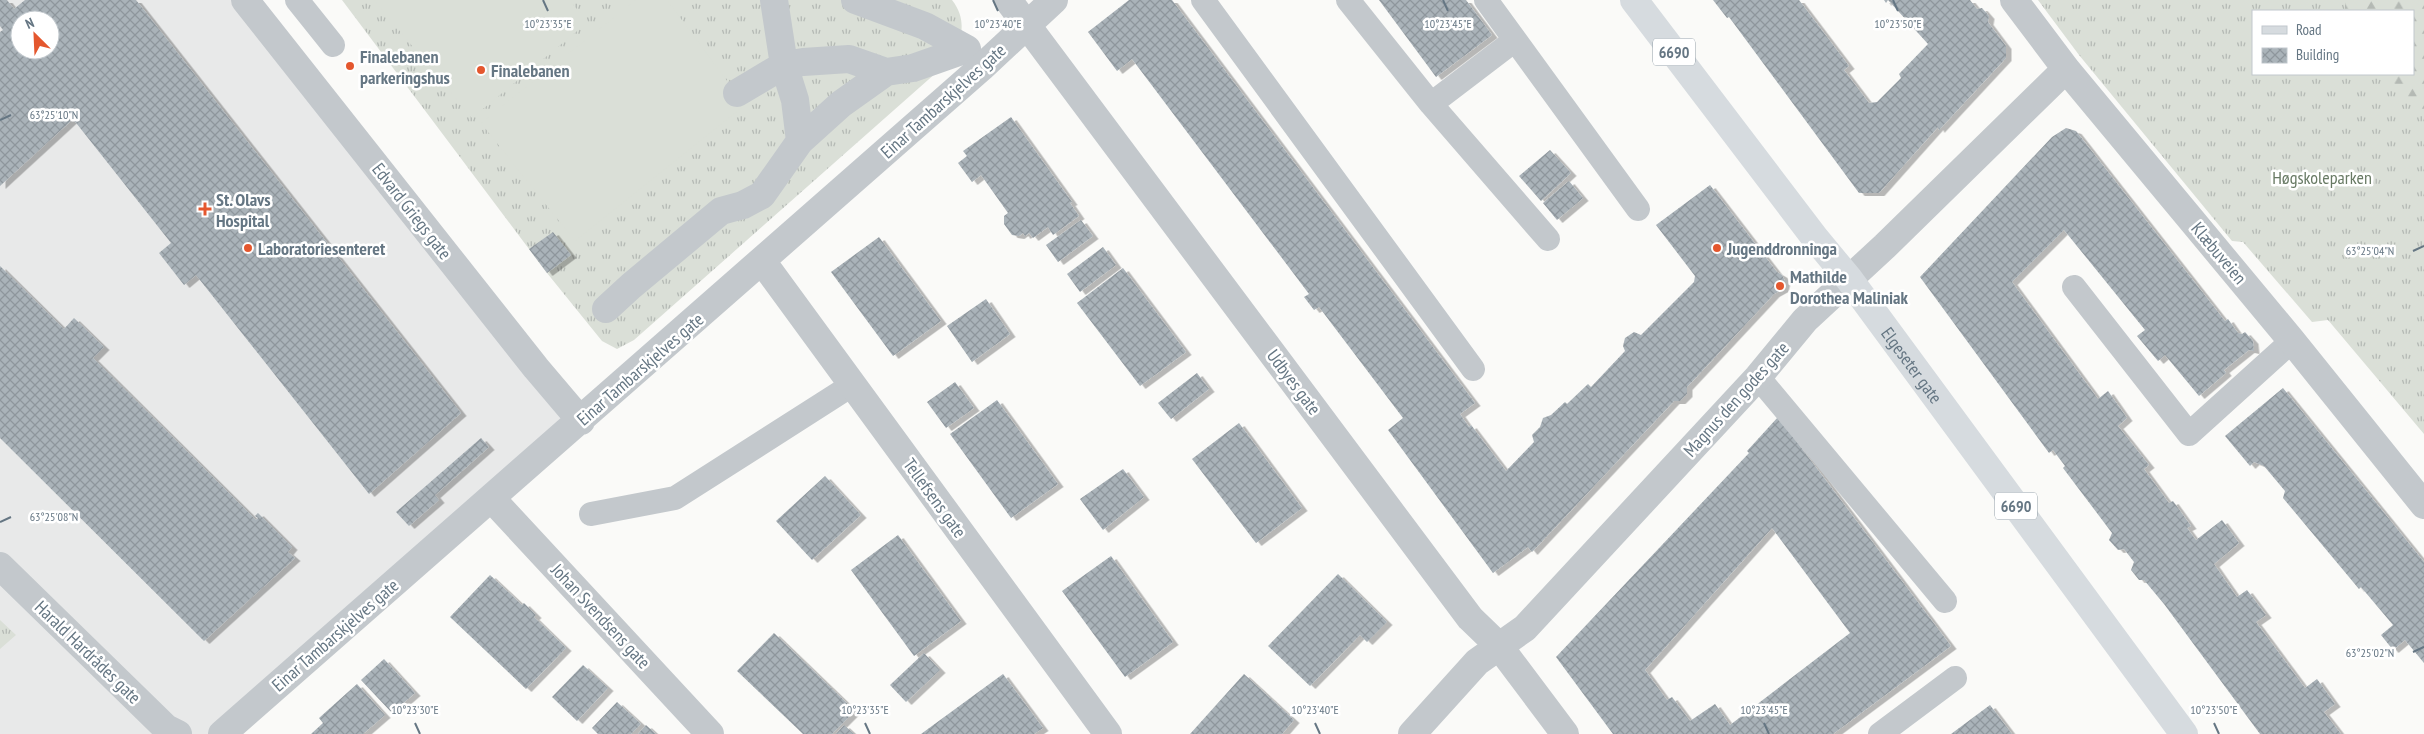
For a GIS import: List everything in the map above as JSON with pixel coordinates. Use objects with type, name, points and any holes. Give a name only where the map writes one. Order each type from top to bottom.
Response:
[{"type":"main road","name":"Elgeseter gate","points":[[1634,0],[1815,238],[1849,279],[2184,734]]},
{"type":"street","name":"Edvard Griegs gate","points":[[245,0],[536,368],[581,421]]},
{"type":"street","points":[[774,0],[784,65],[795,100],[800,141]]},
{"type":"street","points":[[606,309],[721,211],[743,205],[762,196],[800,141],[841,104],[886,72],[914,68],[967,49],[925,26],[855,0]]},
{"type":"street","name":"Udbyes gate","points":[[1008,0],[1470,618],[1499,646],[1565,734]]},
{"type":"street","name":"Einar Tambarskjelves gate","points":[[222,734],[581,421],[1028,26],[1054,0]]},
{"type":"street","name":"Klæbuveien","points":[[2014,0],[2066,69],[2292,341],[2424,505]]},
{"type":"street","points":[[736,92],[784,65],[849,59],[886,72]]},
{"type":"street","name":"Magnus den godes gate","points":[[1412,734],[1477,662],[1525,628],[1758,377],[1805,320],[2066,69]]},
{"type":"street","name":"Tellefsens gate","points":[[762,261],[1108,734]]},
{"type":"street","name":"Johan Svendsens gate","points":[[491,498],[710,734]]},
{"type":"street","name":"Harald Hardrådes gate","points":[[0,566],[166,728],[178,734]]},
{"type":"lane","points":[[298,0],[333,45]]},
{"type":"lane","points":[[1203,0],[1473,369]]},
{"type":"lane","points":[[1348,0],[1431,104],[1548,240]]},
{"type":"lane","points":[[1486,0],[1638,209]]},
{"type":"lane","points":[[1431,104],[1515,40]]},
{"type":"lane","points":[[2074,286],[2189,434],[2292,341]]},
{"type":"lane","points":[[1758,377],[1945,601]]},
{"type":"lane","points":[[591,514],[674,498],[852,385]]},
{"type":"lane","points":[[1886,732],[1955,678]]},
{"type":"shaded area","name":"St. Olavs Hospital","points":[[0,0],[245,0],[581,421],[222,734],[0,734]]},
{"type":"green space","name":"Finalebanen","points":[[342,0],[952,0],[960,14],[962,28],[954,57],[634,340],[617,349],[602,341],[547,273]]},
{"type":"green space","name":"Finalebanen","points":[[374,0],[569,0],[588,22],[472,118]]},
{"type":"green space","points":[[636,0],[667,0],[745,105],[575,241],[481,123]]},
{"type":"green space","name":"Høgskoleparken","points":[[2038,0],[2424,0],[2424,434],[2328,320],[2312,322],[2243,242],[2232,241],[2079,55]]},
{"type":"green space","points":[[2345,0],[2424,0],[2424,117],[2387,75],[2414,75],[2414,10],[2345,10]]},
{"type":"green space","points":[[0,620],[16,635],[0,649]]},
{"type":"building","name":"Laboratoriesenteret","points":[[0,0],[7,0],[14,9],[25,0],[136,0],[461,413],[369,494],[196,275],[184,285],[159,253],[171,243],[73,119],[0,186],[0,32],[3,30],[0,26]]},
{"type":"building","points":[[1129,0],[1172,0],[1475,403],[1460,414],[1469,427],[1471,425],[1506,471],[1534,442],[1532,435],[1540,427],[1543,418],[1551,415],[1565,402],[1567,404],[1588,384],[1591,387],[1625,351],[1623,346],[1625,338],[1634,332],[1641,335],[1694,282],[1695,276],[1656,225],[1710,185],[1777,272],[1782,275],[1785,281],[1783,289],[1774,294],[1687,387],[1687,394],[1680,401],[1674,401],[1532,552],[1528,547],[1493,573],[1388,430],[1403,418],[1319,307],[1314,310],[1304,297],[1309,294],[1132,59],[1117,71],[1088,32]]},
{"type":"building","points":[[1379,0],[1466,0],[1492,35],[1436,77]]},
{"type":"building","points":[[1713,0],[1799,0],[1849,66],[1844,70],[1869,103],[1877,102],[1901,78],[1899,74],[1928,44],[1888,0],[1970,0],[1977,9],[1982,8],[1989,16],[1988,22],[2006,46],[2006,58],[1939,130],[1938,127],[1879,193],[1859,193],[1729,17],[1727,18]]},
{"type":"building","points":[[1011,117],[1072,202],[1070,203],[1079,216],[1053,235],[1048,227],[1033,238],[1029,233],[1025,236],[1023,233],[1019,236],[1012,235],[1004,224],[1004,216],[1008,213],[981,175],[972,182],[958,163],[967,156],[963,151]]},
{"type":"building","points":[[2066,128],[2076,131],[2225,321],[2228,319],[2238,333],[2242,334],[2245,332],[2253,341],[2254,351],[2249,350],[2224,370],[2226,373],[2199,396],[2165,355],[2158,361],[2137,336],[2145,330],[2064,230],[2012,282],[2098,399],[2108,391],[2127,418],[2118,426],[2149,465],[2144,469],[2169,503],[2173,501],[2191,526],[2187,528],[2196,540],[2222,520],[2239,543],[2214,564],[2237,597],[2247,590],[2266,615],[2256,622],[2305,688],[2317,679],[2335,704],[2324,712],[2341,734],[2260,734],[2164,604],[2144,580],[2139,580],[2131,570],[2134,562],[2124,549],[2118,550],[2109,540],[2112,533],[2063,468],[2065,466],[2053,450],[2049,453],[1920,277],[2052,137]]},
{"type":"building","points":[[1550,150],[1571,173],[1541,201],[1519,176]]},
{"type":"building","points":[[1569,181],[1583,198],[1557,220],[1543,203]]},
{"type":"building","points":[[1081,220],[1093,236],[1058,262],[1046,245]]},
{"type":"building","points":[[553,232],[571,255],[547,273],[529,249]]},
{"type":"building","points":[[879,237],[941,321],[893,356],[831,272]]},
{"type":"building","points":[[1103,247],[1116,265],[1080,292],[1067,274]]},
{"type":"building","points":[[0,266],[64,329],[74,318],[104,347],[93,358],[256,520],[258,518],[255,516],[258,513],[292,547],[288,552],[295,558],[204,641],[0,438]]},
{"type":"building","points":[[1123,268],[1186,352],[1140,386],[1077,303]]},
{"type":"building","points":[[986,299],[1010,334],[972,362],[947,326]]},
{"type":"building","points":[[1197,373],[1209,389],[1171,419],[1158,403]]},
{"type":"building","points":[[955,382],[974,408],[946,428],[927,402]]},
{"type":"building","points":[[2283,388],[2424,562],[2424,663],[2405,640],[2393,650],[2381,635],[2393,625],[2361,587],[2359,589],[2283,498],[2285,491],[2264,466],[2254,462],[2250,466],[2225,436]]},
{"type":"building","points":[[997,400],[1058,484],[1011,518],[950,434]]},
{"type":"building","points":[[1778,417],[1951,646],[1833,734],[1613,734],[1556,657],[1749,453],[1747,451]],"holes":[[[1772,528],[1850,633],[1730,725],[1715,704],[1690,721],[1672,697],[1667,700],[1645,670]]]},
{"type":"building","points":[[1239,423],[1302,508],[1256,543],[1192,459]]},
{"type":"building","points":[[481,438],[489,447],[435,495],[439,500],[409,526],[396,512]]},
{"type":"building","points":[[1123,469],[1144,497],[1103,530],[1080,499]]},
{"type":"building","points":[[825,476],[861,515],[812,560],[776,521]]},
{"type":"building","points":[[898,535],[961,621],[914,656],[851,570]]},
{"type":"building","points":[[1111,556],[1173,642],[1125,677],[1062,591]]},
{"type":"building","points":[[1338,574],[1387,622],[1367,642],[1360,635],[1310,686],[1268,646]]},
{"type":"building","points":[[490,575],[522,605],[524,603],[536,615],[534,617],[566,648],[526,689],[450,617]]},
{"type":"building","points":[[774,633],[855,711],[832,734],[803,734],[737,671]]},
{"type":"building","points":[[924,653],[940,670],[906,702],[890,685]]},
{"type":"building","points":[[384,659],[415,693],[392,713],[361,680]]},
{"type":"building","points":[[583,665],[608,688],[577,721],[552,697]]},
{"type":"building","points":[[1003,674],[1043,728],[1034,734],[921,734]]},
{"type":"building","points":[[1244,674],[1294,720],[1282,734],[1190,734]]},
{"type":"building","points":[[357,684],[385,715],[363,734],[311,734],[323,723],[319,718]]},
{"type":"building","points":[[617,702],[641,724],[631,734],[598,734],[592,728]]},
{"type":"building","points":[[1990,705],[2012,734],[1951,734]]},
{"type":"building","points":[[646,725],[656,734],[638,734]]},
{"type":"building","points":[[844,725],[854,734],[836,734]]},
{"type":"place","name":"Finalebanen parkeringshus","points":[[350,66]]},
{"type":"place","name":"Finalebanen","points":[[481,70]]},
{"type":"place","name":"St. Olavs Hospital","points":[[205,209]]},
{"type":"place","name":"Laboratoriesenteret","points":[[248,248]]},
{"type":"place","name":"Jugenddronninga","points":[[1717,248]]},
{"type":"place","name":"Mathilde Dorothea Maliniak","points":[[1780,286]]}]
